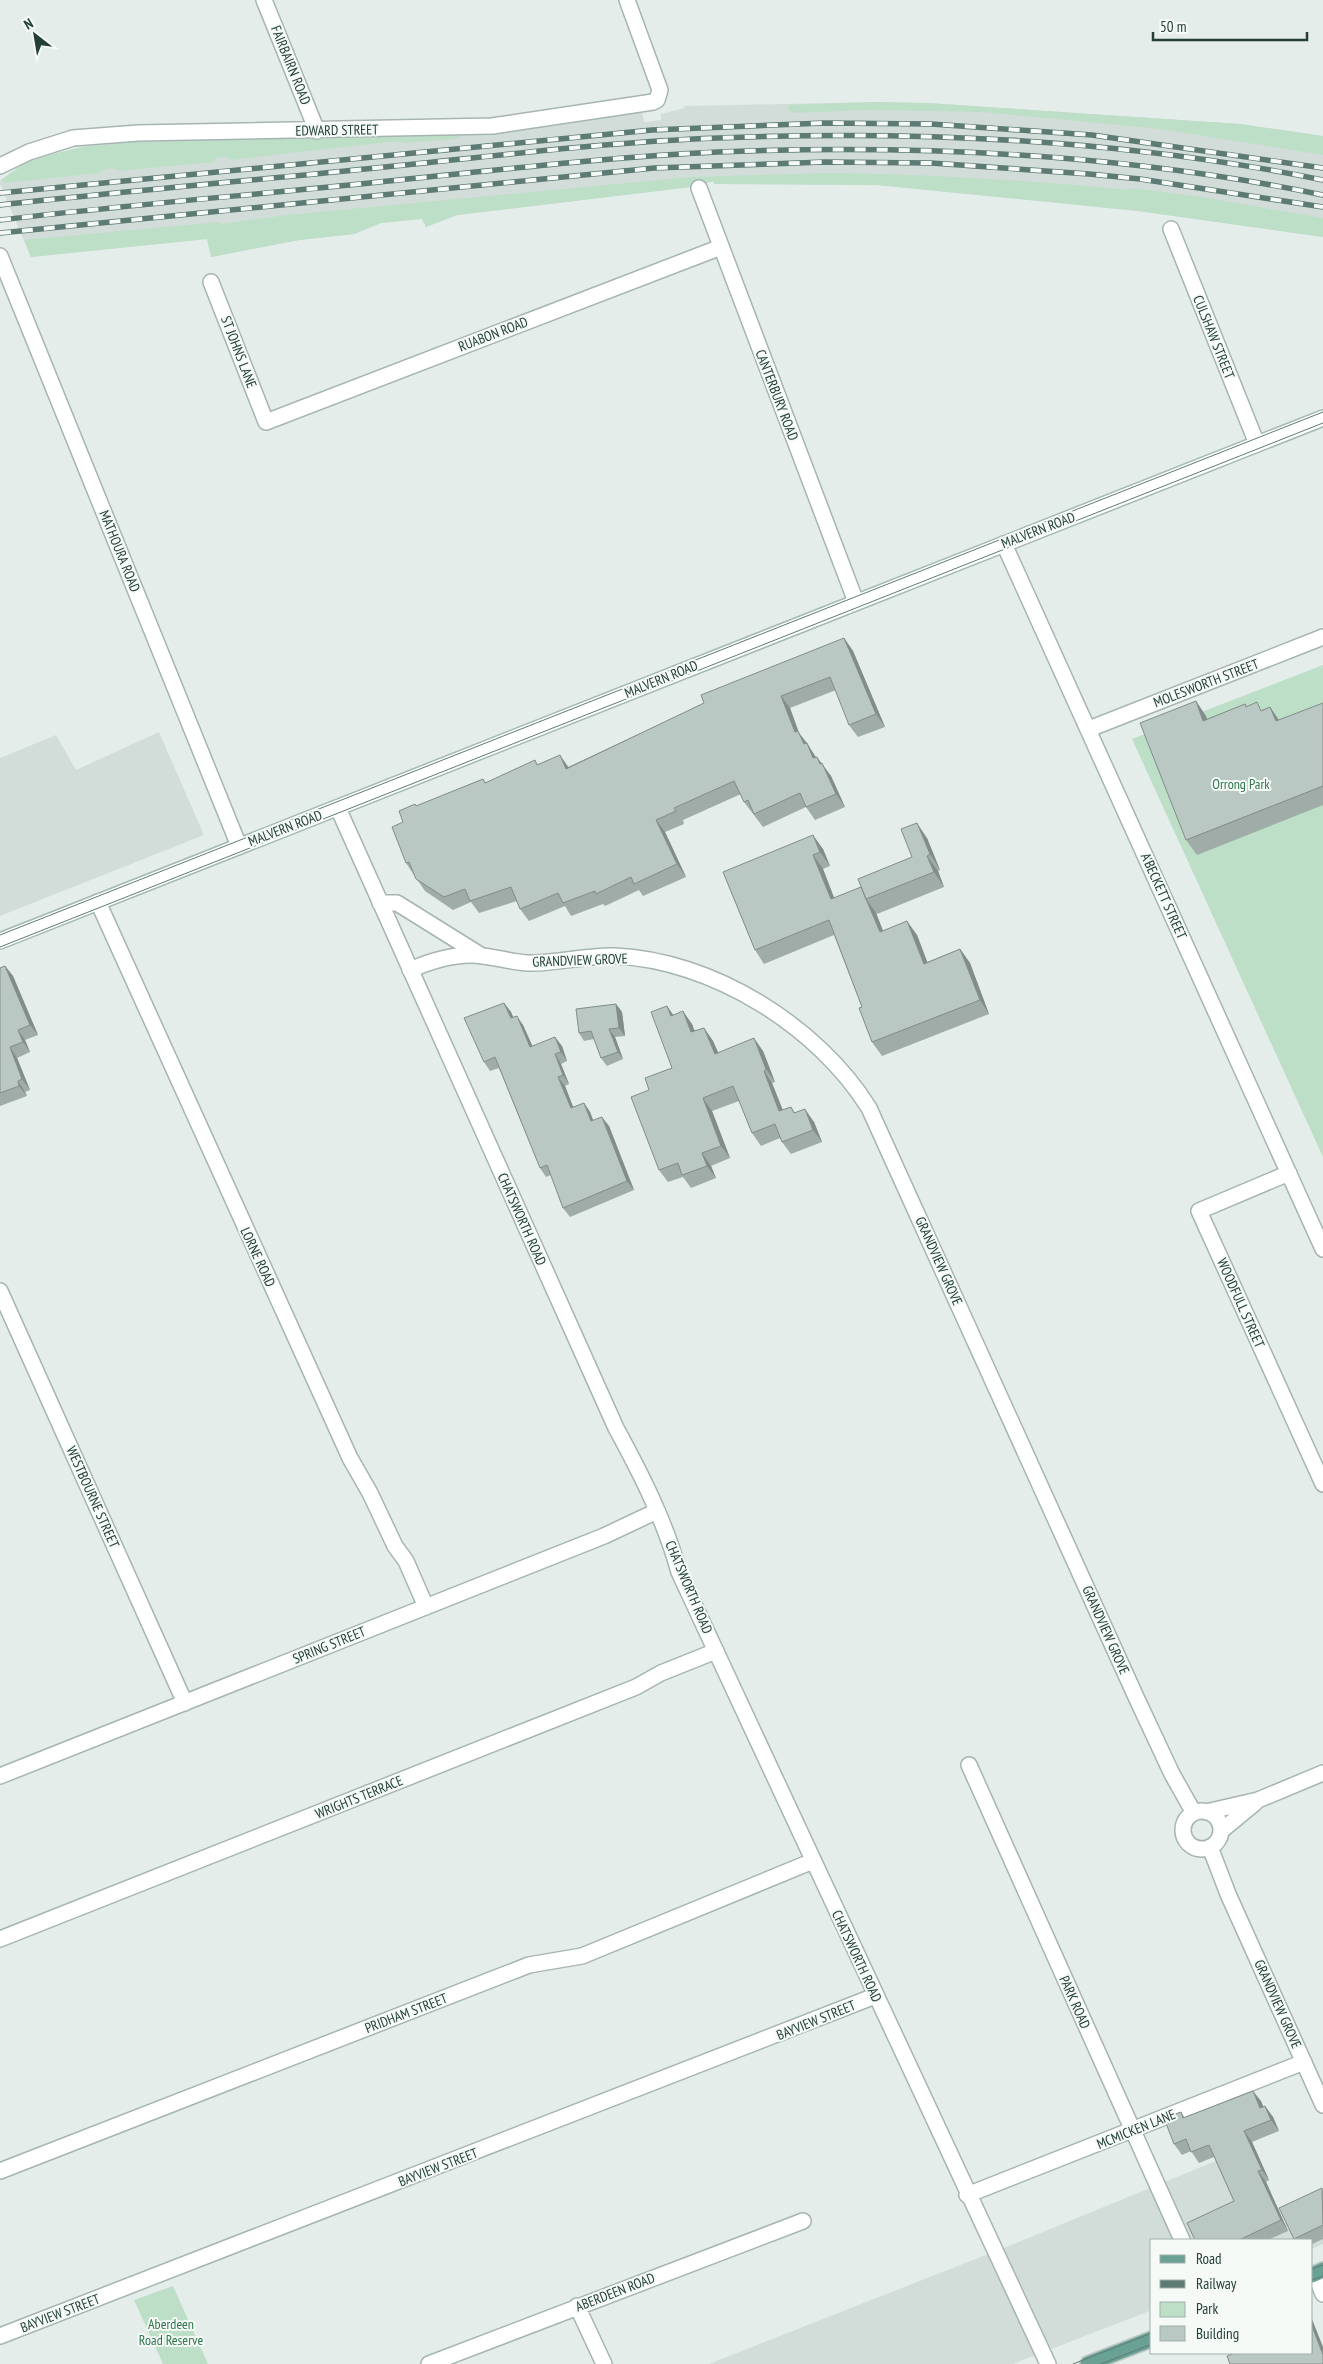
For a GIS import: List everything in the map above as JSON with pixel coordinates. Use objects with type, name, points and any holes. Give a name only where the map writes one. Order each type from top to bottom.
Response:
[{"type":"main road","points":[[1088,2364],[1150,2340]]},
{"type":"street","name":"FAIRBAIRN ROAD","points":[[264,0],[317,131]]},
{"type":"street","name":"EDWARD STREET","points":[[0,166],[29,152],[73,138],[138,133],[317,131],[492,126],[653,102],[660,96],[657,82],[627,0]]},
{"type":"street","name":"CANTERBURY ROAD","points":[[699,188],[856,602]]},
{"type":"street","name":"CULSHAW STREET","points":[[1170,229],[1257,444]]},
{"type":"street","name":"RUABON ROAD","points":[[266,422],[721,247]]},
{"type":"street","name":"MATHOURA ROAD","points":[[0,256],[239,846]]},
{"type":"street","name":"ST JOHNS LANE","points":[[211,282],[266,422]]},
{"type":"street","name":"MALVERN ROAD","points":[[0,941],[1323,418]]},
{"type":"street","name":"A'BECKETT STREET","points":[[1004,544],[1323,1249]]},
{"type":"street","name":"MOLESWORTH STREET","points":[[1089,729],[1323,637]]},
{"type":"street","name":"CHATSWORTH ROAD","points":[[338,808],[616,1428],[657,1511],[672,1546],[680,1572],[716,1651],[967,2195],[1048,2364]]},
{"type":"street","name":"LORNE ROAD","points":[[98,902],[350,1458],[370,1493],[395,1546],[406,1562],[426,1607]]},
{"type":"street","name":"GRANDVIEW GROVE","points":[[380,903],[396,903],[482,956]]},
{"type":"street","name":"GRANDVIEW GROVE","points":[[410,970],[442,958],[482,956],[504,961],[533,963],[614,956],[642,959],[682,969],[729,986],[766,1007],[823,1050],[842,1069],[869,1108],[1172,1774],[1200,1813]]},
{"type":"street","name":"WOODFULL STREET","points":[[1289,1173],[1199,1210],[1323,1484]]},
{"type":"street","name":"WESTBOURNE STREET","points":[[0,1291],[185,1703]]},
{"type":"street","name":"SPRING STREET","points":[[0,1776],[604,1536],[657,1511]]},
{"type":"street","name":"WRIGHTS TERRACE","points":[[0,1939],[636,1687],[661,1673],[716,1651]]},
{"type":"street","name":"PARK ROAD","points":[[969,1764],[1182,2239]]},
{"type":"street","points":[[1200,1813],[1217,1819],[1221,1831],[1220,1838],[1210,1847],[1204,1849],[1191,1846],[1184,1835],[1185,1823],[1200,1813],[1258,1800],[1323,1773]]},
{"type":"street","points":[[1221,1831],[1258,1800]]},
{"type":"street","name":"GRANDVIEW GROVE","points":[[1210,1847],[1228,1894],[1323,2105]]},
{"type":"street","name":"PRIDHAM STREET","points":[[0,2171],[529,1965],[582,1956],[813,1860]]},
{"type":"street","name":"BAYVIEW STREET","points":[[0,2336],[876,1996]]},
{"type":"street","name":"MCMICKEN LANE","points":[[967,2195],[1304,2062]]},
{"type":"street","name":"ABERDEEN ROAD","points":[[429,2364],[802,2221]]},
{"type":"street","points":[[1316,2273],[1323,2294]]},
{"type":"street","points":[[577,2306],[604,2364]]},
{"type":"shaded area","points":[[876,102],[927,103],[1240,124],[1323,136],[1323,237],[1138,211],[877,185],[714,184],[714,181],[691,187],[457,215],[426,227],[422,219],[381,223],[354,234],[299,240],[211,257],[207,239],[31,257],[0,184],[0,181],[26,162],[82,147],[135,142],[494,134],[642,112],[644,122],[661,120],[661,114],[685,108],[684,106]]},
{"type":"shaded area","points":[[159,732],[204,835],[0,916],[0,758],[56,735],[76,770]]},
{"type":"shaded area","points":[[1218,2160],[1250,2237],[1323,2208],[1323,2244],[1313,2249],[1313,2239],[1150,2239],[1150,2311],[1013,2364],[709,2364],[1021,2241]]},
{"type":"green space","points":[[876,102],[927,103],[1240,124],[1323,136],[1323,155],[1160,129],[981,112],[867,110],[793,113],[788,109],[788,105]]},
{"type":"green space","points":[[464,135],[456,139],[404,143],[397,141],[231,160],[226,156],[216,158],[213,162],[119,171],[108,169],[98,173],[4,183],[1,180],[26,162],[82,147],[135,142]]},
{"type":"green space","points":[[827,173],[940,176],[1014,180],[1127,190],[1133,188],[1201,197],[1323,218],[1323,237],[1138,211],[877,185],[714,184],[714,181],[691,187],[457,215],[426,227],[422,219],[381,223],[354,234],[299,240],[211,257],[207,239],[31,257],[24,240],[219,222],[221,224],[287,215],[690,177]]},
{"type":"green space","name":"Orrong Park","points":[[1323,665],[1323,1157],[1132,739]]},
{"type":"green space","name":"Aberdeen Road Reserve","points":[[173,2286],[208,2364],[163,2364],[134,2300]]},
{"type":"building","points":[[844,638],[876,714],[849,725],[830,677],[781,696],[795,732],[798,731],[804,744],[807,743],[813,758],[817,757],[820,764],[822,763],[836,794],[806,807],[800,793],[754,814],[748,800],[744,802],[734,781],[674,808],[676,811],[656,820],[677,864],[634,884],[631,877],[596,894],[595,891],[563,903],[558,893],[520,909],[511,887],[470,901],[465,889],[444,897],[416,879],[409,862],[406,863],[392,827],[403,822],[399,811],[483,779],[485,783],[535,760],[537,765],[560,755],[566,769],[704,703],[701,695]]},
{"type":"building","points":[[1196,701],[1203,721],[1245,704],[1246,707],[1257,702],[1261,711],[1270,707],[1276,721],[1323,703],[1323,786],[1186,840],[1140,723]]},
{"type":"building","points":[[917,823],[930,854],[927,856],[934,872],[866,899],[858,879],[912,857],[901,829]]},
{"type":"building","points":[[813,835],[820,852],[813,855],[831,899],[861,887],[880,932],[907,921],[924,964],[960,949],[980,1000],[872,1042],[859,1008],[862,1007],[829,920],[755,950],[723,872]]},
{"type":"building","points":[[5,966],[30,1025],[18,1030],[23,1042],[10,1047],[22,1079],[18,1081],[19,1086],[0,1093],[0,968]]},
{"type":"building","points":[[504,1003],[511,1018],[517,1016],[530,1047],[555,1037],[561,1052],[555,1054],[563,1075],[558,1077],[571,1108],[584,1103],[591,1121],[602,1117],[627,1181],[563,1208],[547,1165],[540,1168],[495,1057],[484,1062],[464,1018]]},
{"type":"building","points":[[616,1004],[619,1028],[609,1029],[618,1052],[601,1058],[591,1031],[579,1033],[576,1009]]},
{"type":"building","points":[[667,1006],[671,1016],[683,1011],[691,1032],[704,1028],[715,1054],[754,1038],[779,1111],[791,1107],[794,1113],[805,1109],[813,1130],[782,1142],[775,1124],[752,1133],[733,1086],[703,1098],[721,1146],[702,1153],[707,1166],[682,1175],[678,1163],[659,1170],[631,1097],[649,1090],[645,1078],[672,1068],[651,1012]]},
{"type":"building","points":[[1253,2091],[1260,2108],[1265,2106],[1271,2120],[1244,2131],[1262,2170],[1258,2171],[1281,2220],[1241,2239],[1195,2239],[1187,2223],[1234,2201],[1209,2145],[1191,2152],[1186,2139],[1174,2144],[1164,2118],[1181,2112],[1183,2118]]},
{"type":"building","points":[[1322,2188],[1323,2225],[1294,2239],[1279,2208]]},
{"type":"building","points":[[1313,2329],[1323,2355],[1323,2364],[1230,2364],[1227,2356],[1232,2354],[1313,2354]]},
{"type":"tram line","points":[[0,935],[1323,412]]},
{"type":"tram line","points":[[0,947],[1323,423]]},
{"type":"tram line","points":[[1313,2269],[1323,2265]]},
{"type":"tram line","points":[[1313,2280],[1323,2276]]},
{"type":"tram line","points":[[1073,2364],[1150,2334]]},
{"type":"tram line","points":[[1101,2364],[1150,2345]]},
{"type":"railway","points":[[0,193],[652,130],[824,123],[931,124],[1092,135],[1323,168]]},
{"type":"railway","points":[[0,205],[593,146],[676,140],[793,136],[946,137],[1098,147],[1174,155],[1249,166],[1323,180]]},
{"type":"railway","points":[[0,220],[591,161],[676,154],[794,150],[946,151],[1098,161],[1248,181],[1323,195]]},
{"type":"railway","points":[[0,233],[654,168],[825,162],[931,163],[1089,174],[1140,179],[1323,207]]}]
